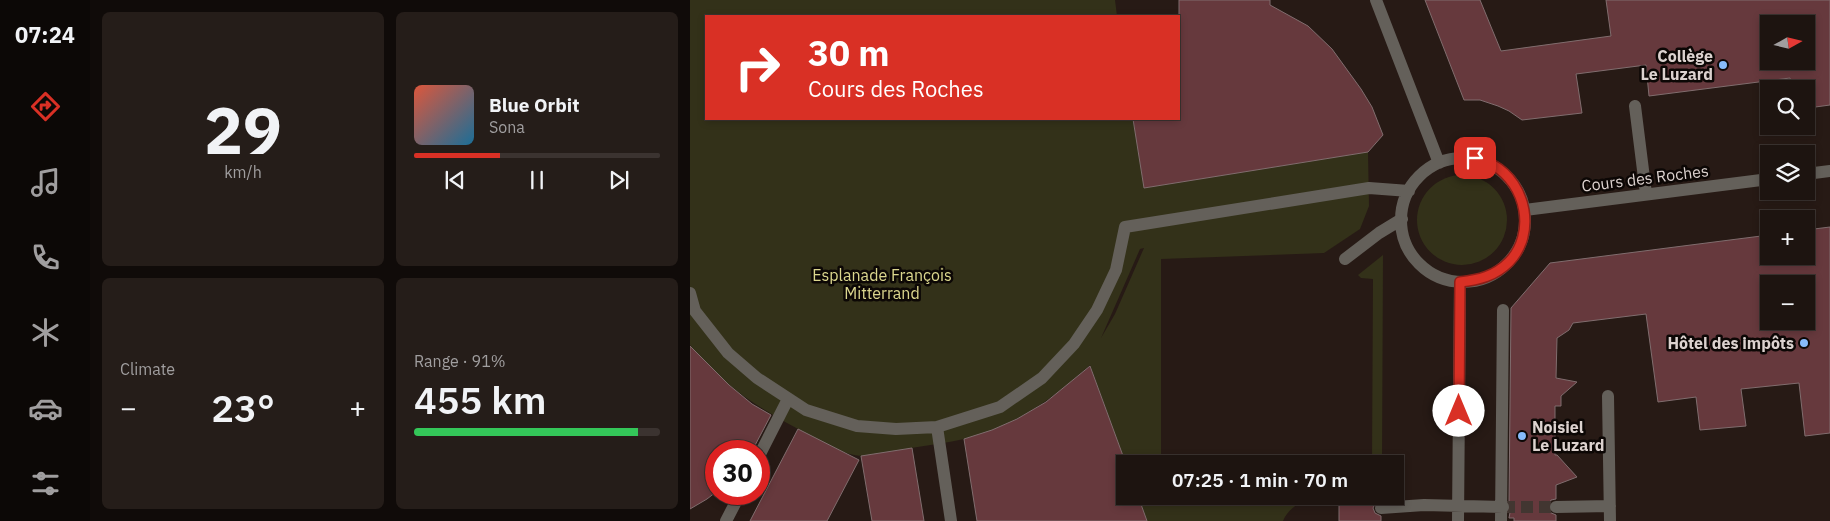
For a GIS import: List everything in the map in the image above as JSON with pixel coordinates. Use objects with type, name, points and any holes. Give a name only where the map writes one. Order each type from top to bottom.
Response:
[{"type":"street","points":[[1376,0],[1438,163]]},
{"type":"street","points":[[1635,106],[1646,194]]},
{"type":"street","points":[[1456,158],[1475,158],[1493,165],[1508,176],[1519,192],[1525,210],[1525,228],[1520,246],[1510,261],[1495,273],[1478,280],[1460,282],[1440,277],[1422,266],[1409,250],[1402,231],[1402,210],[1408,190],[1421,174],[1438,163],[1456,158]]},
{"type":"street","points":[[1815,173],[1830,171]]},
{"type":"street","name":"Cours des Roches","points":[[1525,210],[1760,180]]},
{"type":"street","points":[[690,292],[695,311],[728,353],[757,378],[806,410],[856,426],[896,429],[937,427],[1000,407],[1042,378],[1055,365],[1074,344],[1097,310],[1116,270],[1124,227],[1369,188],[1408,190]]},
{"type":"street","points":[[1345,259],[1378,233],[1402,219]]},
{"type":"street","points":[[1458,521],[1460,282]]},
{"type":"street","points":[[1501,521],[1503,310]]},
{"type":"street","points":[[1608,396],[1610,521]]},
{"type":"street","points":[[767,440],[788,398]]},
{"type":"street","points":[[937,427],[952,521]]},
{"type":"street","points":[[726,521],[734,505]]},
{"type":"street","points":[[1381,508],[1424,505],[1502,507]]},
{"type":"street","points":[[1556,507],[1610,506]]},
{"type":"green space","name":"Esplanade François Mitterrand","points":[[690,0],[1115,0],[1117,15],[705,15],[705,120],[1133,120],[1144,188],[1368,152],[1369,206],[1360,229],[1324,253],[1161,259],[1161,455],[1123,455],[1090,365],[1062,389],[1032,410],[982,434],[862,456],[849,454],[837,449],[795,427],[746,398],[717,374],[690,345]],"holes":[[[1144,248],[1115,314],[1101,338],[1140,249]]]},
{"type":"green space","points":[[1462,175],[1479,179],[1494,188],[1503,203],[1507,220],[1503,237],[1494,252],[1479,261],[1462,265],[1445,261],[1430,252],[1421,237],[1417,220],[1421,203],[1430,188],[1445,179]]},
{"type":"green space","points":[[1383,255],[1382,455],[1372,455],[1373,279],[1361,278],[1358,275]]},
{"type":"green space","points":[[1141,505],[1297,505],[1288,512],[1283,521],[1147,521]]},
{"type":"building","points":[[1179,0],[1270,0],[1270,5],[1308,26],[1332,49],[1372,107],[1383,135],[1368,152],[1144,188],[1133,120],[1180,120]]},
{"type":"building","points":[[1425,0],[1480,0],[1501,51],[1611,36],[1606,0],[1830,0],[1830,105],[1815,107],[1815,80],[1790,80],[1790,78],[1760,80],[1760,82],[1649,96],[1646,65],[1576,74],[1582,113],[1522,120],[1509,111],[1480,100],[1464,100]]},
{"type":"building","points":[[1830,227],[1830,433],[1805,436],[1799,383],[1741,389],[1746,426],[1700,430],[1696,397],[1658,402],[1646,314],[1573,323],[1569,330],[1557,338],[1556,378],[1577,382],[1561,396],[1561,406],[1555,406],[1555,455],[1577,477],[1556,485],[1556,499],[1551,500],[1548,507],[1549,512],[1556,515],[1556,521],[1514,521],[1514,518],[1509,518],[1511,507],[1509,502],[1511,308],[1550,263],[1760,236],[1760,265],[1815,265],[1815,229]]},
{"type":"building","points":[[690,346],[729,385],[752,404],[771,415],[758,440],[705,440],[705,500],[690,509]]},
{"type":"building","points":[[1090,366],[1123,455],[1116,455],[1116,505],[1141,505],[1147,521],[977,521],[964,439],[1017,419],[1046,402]]},
{"type":"building","points":[[798,429],[859,460],[827,521],[750,521],[758,505],[770,505],[770,483]]},
{"type":"building","points":[[912,448],[924,521],[872,521],[861,456]]},
{"type":"building","points":[[1339,505],[1374,505],[1373,508],[1375,513],[1381,516],[1381,521],[1339,521]]},
{"type":"tunnel","points":[[1503,507],[1556,507]]},
{"type":"place","name":"Collège Le Luzard","points":[[1723,65]]},
{"type":"place","name":"Hôtel des impôts","points":[[1804,343]]},
{"type":"place","name":"Noisiel Le Luzard","points":[[1522,436]]},
{"type":"route","points":[[1459,411],[1460,282],[1478,280],[1495,273],[1510,261],[1520,246],[1525,228],[1525,210],[1519,192],[1508,176],[1493,165],[1475,158]]}]
